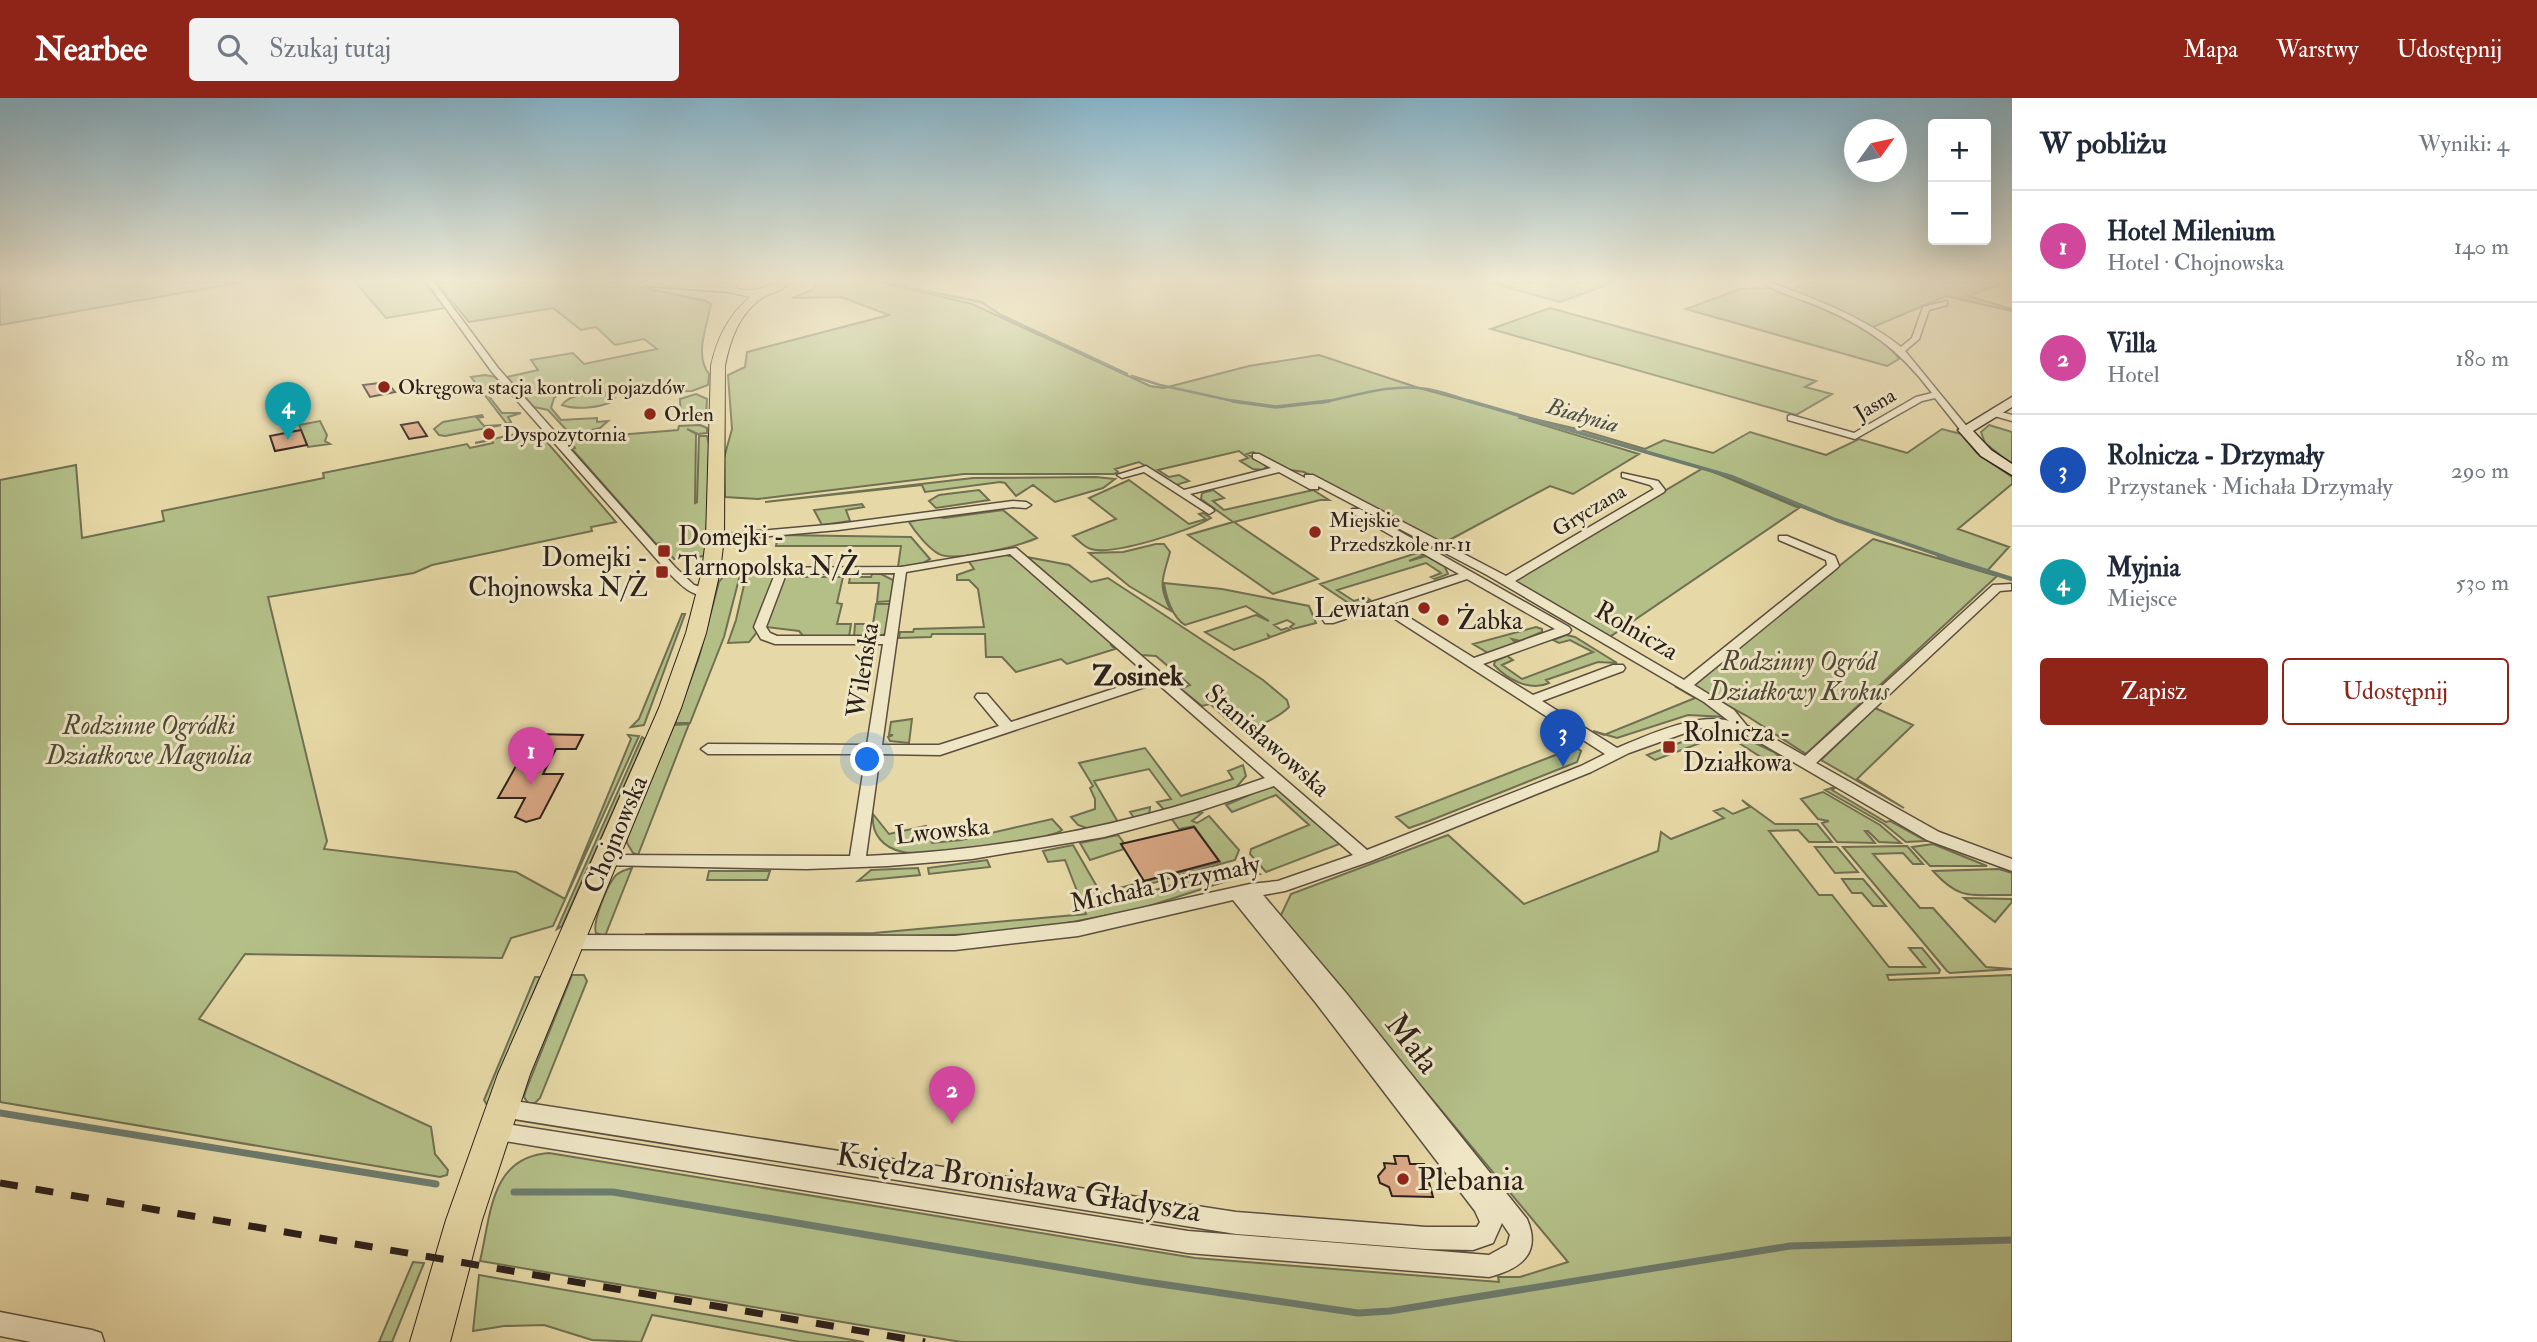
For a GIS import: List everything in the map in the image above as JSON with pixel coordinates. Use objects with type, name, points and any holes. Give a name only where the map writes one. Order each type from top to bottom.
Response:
[{"type":"main road","name":"Chojnowska","points":[[430,1342],[464,1220],[497,1120],[569,942],[674,697],[709,582],[715,538],[718,366],[725,340]]},
{"type":"street","points":[[473,340],[495,370],[671,569],[693,590],[709,582],[782,570],[901,570]]},
{"type":"street","points":[[1885,340],[1900,351],[1986,453],[2012,471]]},
{"type":"street","points":[[1900,351],[1914,340]]},
{"type":"street","name":"Jasna","points":[[1791,418],[1855,436],[1919,399],[1936,395]]},
{"type":"street","points":[[1965,430],[2012,401]]},
{"type":"street","points":[[1994,413],[2012,418]]},
{"type":"street","points":[[1256,456],[1475,574],[1565,630],[1474,663]]},
{"type":"street","points":[[1122,475],[1146,469],[1209,511]]},
{"type":"street","points":[[1182,493],[1280,469]]},
{"type":"street","name":"Gryczana","points":[[1505,582],[1660,490],[1654,483],[1626,475]]},
{"type":"street","name":"Rolnicza","points":[[1309,477],[1475,574],[1505,582],[1730,713],[1741,728],[1938,839],[2012,865]]},
{"type":"street","points":[[715,538],[826,528],[1013,504],[1026,505]]},
{"type":"street","points":[[1685,686],[1833,566],[1831,558],[1783,538]]},
{"type":"street","name":"Stanisławowska","points":[[901,570],[1012,550],[1365,857]]},
{"type":"street","points":[[782,570],[761,627],[765,636],[775,640],[892,640]]},
{"type":"street","name":"Wileńska","points":[[857,861],[901,570]]},
{"type":"street","points":[[1329,620],[1475,574]]},
{"type":"street","points":[[1807,763],[1997,588],[2007,587]]},
{"type":"street","points":[[1381,605],[1616,754]]},
{"type":"street","points":[[1532,701],[1618,668]]},
{"type":"street","points":[[708,749],[940,750],[1160,677]]},
{"type":"street","points":[[982,696],[1008,728]]},
{"type":"street","name":"Michała Drzymały","points":[[569,942],[955,943],[1078,929],[1244,892],[1279,887],[1365,857],[1586,769],[1616,754],[1700,723],[1741,728]]},
{"type":"street","name":"Lwowska","points":[[604,861],[857,861],[964,855],[1074,837],[1199,806],[1275,780]]},
{"type":"street","name":"Mała","points":[[1244,892],[1489,1216]]},
{"type":"street","name":"Mała","points":[[1244,892],[1511,1214],[1523,1236]]},
{"type":"street","name":"Księdza Bronisława Gładysza","points":[[497,1120],[1236,1223],[1346,1233],[1473,1239],[1490,1230],[1489,1216]]},
{"type":"street","name":"Księdza Bronisława Gładysza","points":[[497,1120],[1188,1242],[1489,1266],[1503,1263],[1514,1255],[1521,1247],[1523,1236]]},
{"type":"street","points":[[0,1324],[92,1342]]},
{"type":"green space","points":[[610,340],[639,340],[615,345]]},
{"type":"green space","points":[[645,340],[703,340],[702,358],[709,374],[708,385],[692,391],[560,394],[554,398],[551,408],[561,420],[597,418],[597,422],[608,421],[600,428],[571,435],[548,410],[534,407],[507,377],[538,370],[531,360],[573,353],[584,364],[657,349]]},
{"type":"green space","points":[[793,340],[1050,340],[1150,386],[1164,388],[1249,366],[1319,355],[1419,388],[1645,449],[1664,440],[1713,453],[1750,432],[1826,455],[1859,439],[1907,453],[1942,429],[1961,434],[1977,453],[2012,477],[2012,484],[1958,529],[2009,547],[1987,571],[1831,518],[1704,468],[1799,508],[1608,638],[1510,583],[1703,468],[1522,417],[1520,418],[1639,454],[1573,494],[1550,486],[1442,544],[1304,472],[1284,469],[1253,452],[1247,454],[1267,466],[1263,470],[1253,469],[1240,461],[1248,458],[1239,451],[1158,470],[1169,477],[1179,475],[1189,481],[1176,485],[1139,462],[1115,469],[1118,472],[1114,474],[964,474],[758,499],[725,497],[724,458],[732,429],[728,375],[745,367],[747,352]]},
{"type":"green space","points":[[1530,340],[1667,340],[1816,381],[1805,387],[1832,394],[1796,415]]},
{"type":"green space","points":[[1796,340],[1880,340],[1899,359],[1887,366]]},
{"type":"green space","points":[[471,377],[495,377],[504,387],[488,395],[502,413],[521,413],[508,417],[511,422],[507,424]]},
{"type":"green space","points":[[696,394],[707,399],[706,416],[695,421],[681,419],[680,399]]},
{"type":"green space","points":[[605,395],[614,398],[609,400],[613,401],[588,408],[562,405],[576,396]]},
{"type":"green space","points":[[482,415],[483,417],[477,418],[484,426],[502,425],[445,436],[439,435],[434,429],[443,422]]},
{"type":"green space","points":[[320,421],[327,435],[325,441],[330,444],[308,447],[299,425]]},
{"type":"green space","points":[[700,425],[707,428],[707,433],[698,434],[687,429],[696,434],[695,503],[699,436],[707,436],[711,454],[705,556],[674,559],[660,543],[656,544],[572,449],[575,448],[572,444],[596,433],[606,432],[606,436],[678,430],[679,426]]},
{"type":"green space","points":[[1989,425],[2012,432],[2012,465],[1985,443],[1981,432]]},
{"type":"green space","name":"Rodzinne Ogródki Działkowe Magnolia","points":[[516,434],[519,439],[540,434],[616,522],[591,527],[592,531],[432,565],[414,573],[268,597],[327,841],[324,849],[516,872],[565,899],[631,739],[628,735],[639,736],[553,926],[511,938],[502,958],[245,954],[199,1019],[431,1127],[435,1154],[448,1170],[447,1175],[440,1177],[0,1102],[0,480],[76,465],[82,538],[164,521],[162,511],[324,478],[323,473],[467,444],[470,448],[493,443],[492,440],[475,443]]},
{"type":"green space","points":[[973,478],[1115,479],[1103,488],[1055,502],[1033,485],[1016,496],[1005,483],[1000,482],[925,492],[922,485],[765,502]]},
{"type":"green space","points":[[1129,480],[1189,524],[1206,519],[1199,514],[1203,513],[1211,518],[1170,535],[1134,545],[1102,550],[1086,547],[1073,536],[1116,519],[1089,498]]},
{"type":"green space","points":[[979,490],[989,500],[936,508],[929,501],[939,495]]},
{"type":"green space","points":[[1213,490],[1224,498],[1213,501],[1224,510],[1313,490],[1329,500],[1234,522],[1318,579],[1273,594],[1188,535],[1233,522],[1201,499],[1202,493]]},
{"type":"green space","points":[[862,504],[864,507],[846,510],[850,521],[822,525],[814,510]]},
{"type":"green space","points":[[1003,510],[1037,538],[988,552],[947,556],[931,548],[909,522],[932,516],[944,518]]},
{"type":"green space","points":[[778,535],[911,537],[930,559],[921,564],[898,567],[901,546],[776,546]]},
{"type":"green space","name":"Rodzinny Ogród Działkowy Krokus","points":[[1873,539],[1997,576],[1806,754],[1747,716],[1690,685]]},
{"type":"green space","points":[[1164,544],[1170,552],[1163,587],[1171,611],[1129,586],[1089,553],[1123,552]]},
{"type":"green space","points":[[1408,548],[1424,555],[1409,561],[1426,556],[1445,567],[1448,574],[1435,579],[1431,577],[1441,573],[1426,563],[1337,590],[1354,601],[1366,597],[1370,600],[1353,606],[1320,584],[1417,553]]},
{"type":"green space","points":[[1001,554],[1015,557],[1115,643],[1111,645],[1115,649],[1067,664],[1061,659],[1016,672],[1002,657],[986,657],[985,634],[932,634],[931,637],[899,638],[900,632],[913,632],[914,629],[984,627],[978,589],[969,580],[957,580],[957,575],[974,569],[967,559]]},
{"type":"green space","points":[[1027,557],[1069,565],[1091,582],[1108,578],[1263,680],[1287,700],[1289,707],[1259,726],[1245,729],[1236,726],[1210,704],[1202,706],[1181,689],[1190,685],[1156,656],[1141,655]]},
{"type":"green space","points":[[734,572],[740,575],[724,637],[690,723],[675,723],[699,657],[719,582]]},
{"type":"green space","points":[[747,572],[775,576],[757,632],[749,642],[728,643],[736,620]]},
{"type":"green space","points":[[872,574],[881,574],[893,580],[892,601],[877,602],[879,583],[849,583],[850,577],[871,577]]},
{"type":"green space","points":[[783,577],[843,577],[837,603],[842,604],[837,624],[851,624],[849,637],[804,637],[799,631],[766,627]]},
{"type":"green space","points":[[1164,583],[1222,589],[1309,606],[1316,623],[1293,629],[1290,627],[1294,624],[1287,620],[1274,625],[1281,630],[1290,630],[1271,637],[1268,635],[1269,638],[1234,650],[1205,632],[1256,615],[1269,621],[1246,606],[1185,625],[1173,612]]},
{"type":"green space","points":[[876,604],[892,604],[887,633],[878,637],[854,637],[855,624],[873,624]]},
{"type":"green space","points":[[682,614],[685,614],[644,725],[631,727],[639,719]]},
{"type":"green space","points":[[1536,627],[1542,629],[1542,632],[1520,641],[1512,639],[1516,643],[1488,653],[1473,644]]},
{"type":"green space","points":[[1566,635],[1575,637],[1617,663],[1598,662],[1546,680],[1549,683],[1534,686],[1519,683],[1494,665],[1495,661],[1507,656],[1513,660],[1502,665],[1522,679],[1593,652],[1570,640],[1559,643],[1553,640]]},
{"type":"green space","points":[[1679,685],[1727,717],[1688,715],[1617,738],[1605,735],[1695,698],[1676,687]]},
{"type":"green space","points":[[1875,708],[1913,725],[1857,779],[1904,808],[1821,760]]},
{"type":"green space","points":[[912,719],[909,743],[890,741],[888,737],[893,735],[889,735],[891,722]]},
{"type":"green space","points":[[689,724],[638,855],[633,853],[627,843],[627,837],[674,725]]},
{"type":"green space","points":[[1720,731],[1719,736],[1655,760],[1647,755],[1706,733]]},
{"type":"green space","points":[[1734,733],[1774,752],[1783,760],[1783,764],[1778,768],[1731,738]]},
{"type":"green space","points":[[642,737],[645,739],[562,926],[557,929]]},
{"type":"green space","points":[[1576,747],[1581,751],[1577,762],[1429,821],[1409,828],[1396,817]]},
{"type":"green space","points":[[1145,748],[1181,796],[1233,779],[1228,771],[1243,765],[1246,776],[1234,790],[1166,812],[1157,802],[1171,799],[1149,769],[1094,781],[1118,822],[1134,818],[1130,812],[1150,807],[1149,816],[1089,829],[1078,825],[1071,817],[1095,809],[1095,799],[1090,788],[1093,786],[1079,763]]},
{"type":"green space","points":[[1270,786],[1276,786],[1342,843],[1266,872],[1250,854],[1251,849],[1309,825],[1276,795],[1232,812],[1226,805]]},
{"type":"green space","points":[[1838,786],[1832,790],[1886,822],[1890,821],[1926,841],[1906,842],[1884,824],[1825,790]]},
{"type":"green space","points":[[1823,792],[1880,825],[1901,843],[1879,842],[1868,831],[1865,831],[1875,843],[1837,842],[1822,823],[1829,821],[1818,819],[1801,799]]},
{"type":"green space","points":[[1742,800],[1775,824],[1817,824],[1832,842],[1809,842],[1798,830],[1769,831],[1819,895],[1832,895],[1889,967],[1925,967],[1909,948],[1922,948],[1940,970],[1939,973],[1887,975],[1889,980],[2012,975],[2012,1342],[961,1342],[480,1261],[491,1208],[504,1177],[515,1165],[530,1157],[549,1153],[1195,1258],[1499,1282],[1498,1277],[1520,1277],[1568,1262],[1280,917],[1291,894],[1448,835],[1524,904],[1658,851],[1661,832],[1671,839],[1724,818],[1714,811],[1723,808],[1733,814],[1750,807]]},
{"type":"green space","points":[[1195,812],[1202,813],[1192,821],[1197,823],[1209,816],[1239,850],[1235,860],[1110,895],[1108,891],[1220,862],[1194,826],[1179,829],[1171,818]]},
{"type":"green space","points":[[873,814],[889,834],[926,826],[932,843],[961,840],[1052,819],[1062,830],[1034,839],[985,847],[903,852],[884,843],[876,834]]},
{"type":"green space","points":[[1118,835],[1124,843],[1121,844],[1124,849],[1090,860],[1080,843]]},
{"type":"green space","points":[[1933,844],[1987,866],[1930,866],[1912,847]]},
{"type":"green space","points":[[1073,845],[1107,904],[1247,863],[1260,874],[1236,878],[1140,909],[1046,927],[985,934],[645,934],[874,933],[1086,914],[1065,860],[1048,862],[1043,851]]},
{"type":"green space","points":[[1907,846],[1923,864],[1913,864],[1903,853],[1873,854],[1920,908],[1933,908],[1986,967],[2012,969],[1947,971],[1843,847]]},
{"type":"green space","points":[[1815,847],[1837,847],[1858,872],[1835,873]]},
{"type":"green space","points":[[987,860],[990,867],[929,874],[928,868]]},
{"type":"green space","points":[[632,868],[605,936],[596,933],[598,914],[610,884],[619,873]]},
{"type":"green space","points":[[918,868],[920,875],[858,881],[871,870]]},
{"type":"green space","points":[[1999,869],[2012,873],[2012,895],[1960,892],[1933,871]]},
{"type":"green space","points":[[709,871],[770,871],[767,880],[707,880]]},
{"type":"green space","points":[[1842,879],[1863,879],[1886,906],[1873,906],[1862,893],[1852,893]]},
{"type":"green space","points":[[1964,898],[2011,899],[2012,902],[1995,922]]},
{"type":"green space","points":[[572,975],[584,975],[587,981],[540,1098],[535,1103],[528,1103],[524,1097],[526,1090]]},
{"type":"green space","points":[[535,977],[540,977],[487,1105],[484,1100]]},
{"type":"green space","points":[[413,1262],[424,1263],[392,1342],[379,1342]]},
{"type":"green space","points":[[479,1275],[864,1342],[800,1342],[652,1315],[641,1342],[592,1340],[544,1325],[504,1326],[473,1331]]},
{"type":"building","name":"Okręgowa stacja kontroli pojazdów","points":[[387,382],[395,392],[370,397],[363,385]]},
{"type":"building","points":[[418,422],[427,436],[409,439],[401,425]]},
{"type":"building","points":[[301,430],[307,445],[275,451],[270,436]]},
{"type":"building","points":[[534,734],[583,735],[576,749],[556,749],[543,774],[563,774],[540,818],[526,822],[515,817],[525,798],[498,798]]},
{"type":"building","points":[[1194,827],[1219,861],[1144,881],[1121,844]]},
{"type":"building","name":"Plebania","points":[[1394,1156],[1408,1156],[1410,1164],[1424,1164],[1433,1197],[1392,1196],[1389,1187],[1380,1183],[1378,1176],[1385,1168],[1384,1163],[1396,1164]]},
{"type":"waterway","name":"Białynia","points":[[1055,340],[1127,374]]},
{"type":"waterway","name":"Białynia","points":[[1132,376],[1242,403]]},
{"type":"waterway","name":"Białynia","points":[[1329,401],[1374,391],[1414,388],[1428,389],[1475,403]]},
{"type":"waterway","name":"Białynia","points":[[1233,401],[1276,407],[1329,401]]},
{"type":"waterway","name":"Białynia","points":[[1320,403],[1329,401]]},
{"type":"waterway","name":"Białynia","points":[[1469,401],[1733,477],[1836,520],[1945,557]]},
{"type":"waterway","name":"Białynia","points":[[1939,556],[2012,579]]},
{"type":"waterway","points":[[0,1113],[436,1184]]},
{"type":"waterway","points":[[514,1192],[613,1192],[1140,1281],[1358,1313],[1390,1311],[1790,1246],[2012,1240]]},
{"type":"railway","points":[[0,1183],[925,1342]]},
{"type":"place","name":"Okręgowa stacja kontroli pojazdów","points":[[384,387]]},
{"type":"place","name":"Orlen","points":[[650,414]]},
{"type":"place","name":"Dyspozytornia","points":[[489,434]]},
{"type":"place","name":"Myjnia","points":[[288,440]]},
{"type":"place","name":"Miejskie Przedszkole nr 11","points":[[1315,532]]},
{"type":"place","name":"Domejki - Tarnopolska N/Ż","points":[[664,551]]},
{"type":"place","name":"Domejki - Chojnowska N/Ż","points":[[662,572]]},
{"type":"place","name":"Lewiatan","points":[[1424,608]]},
{"type":"place","name":"Żabka","points":[[1443,620]]},
{"type":"place","name":"Rolnicza - Działkowa","points":[[1669,747]]},
{"type":"place","name":"Rolnicza - Drzymały","points":[[1563,767]]},
{"type":"place","name":"Hotel Milenium","points":[[531,785]]},
{"type":"place","name":"Villa","points":[[952,1124]]},
{"type":"place","name":"Plebania","points":[[1403,1179]]},
{"type":"district","name":"Zosinek","points":[[1138,675]]}]
